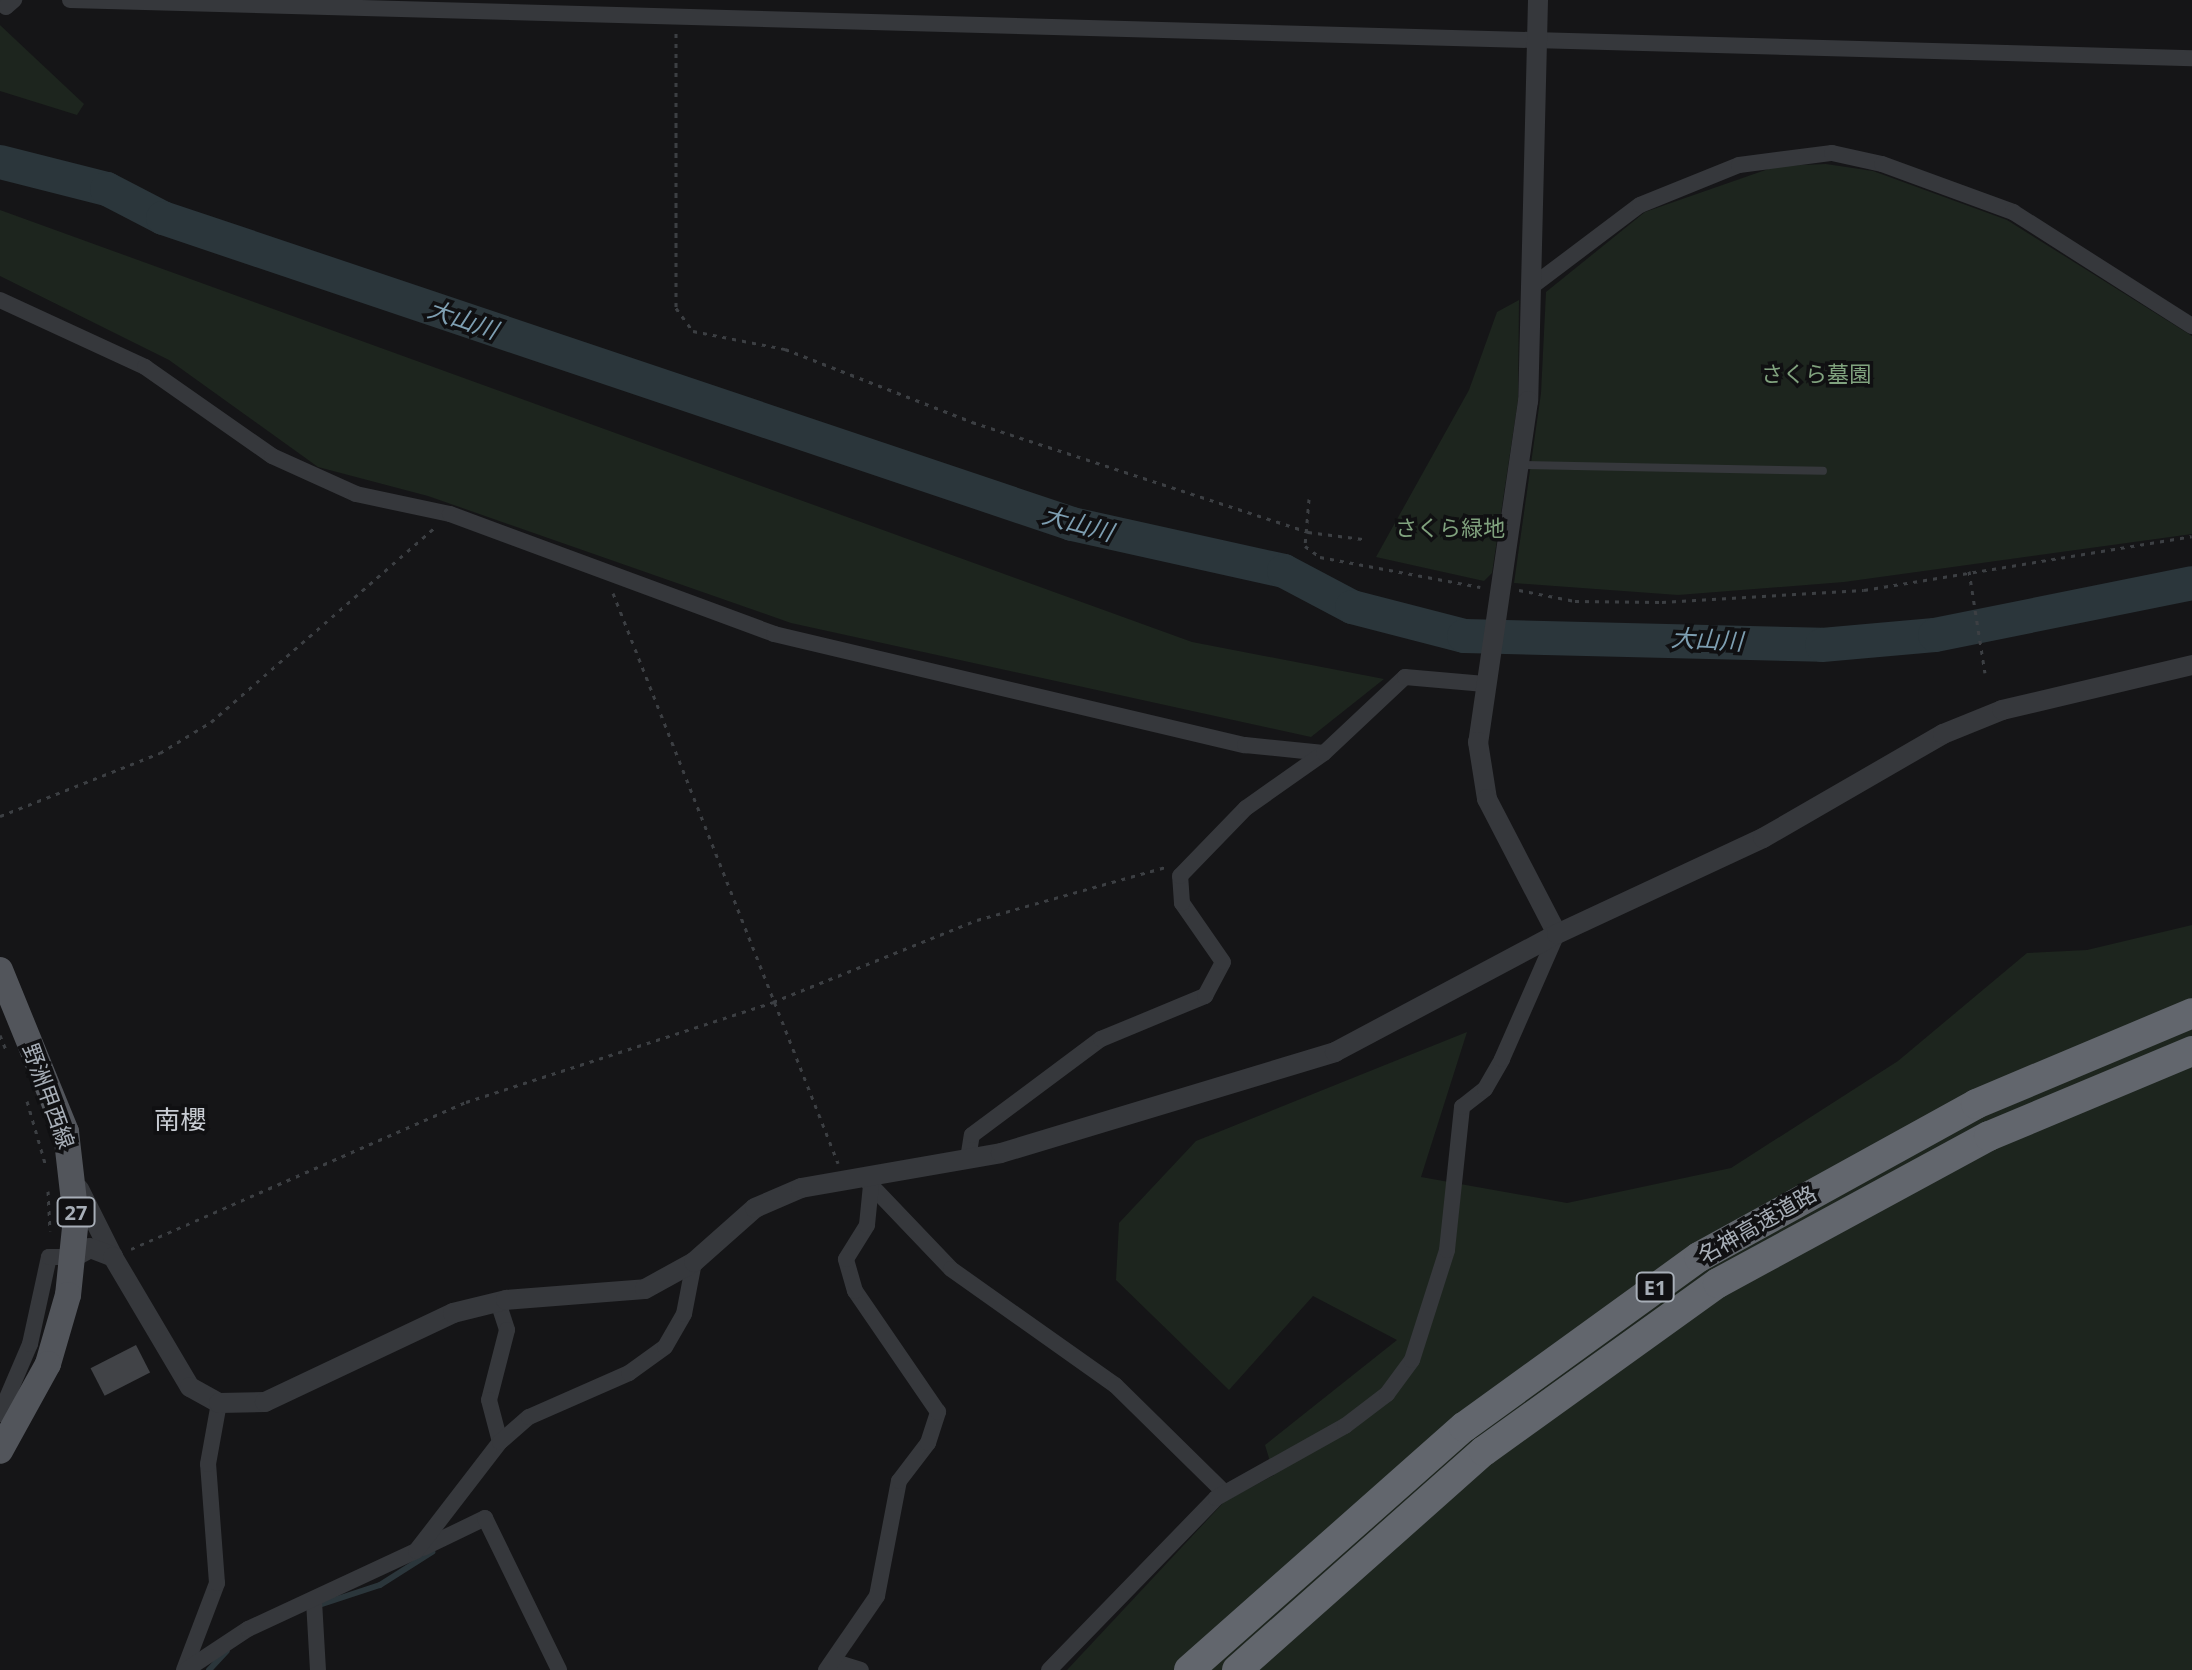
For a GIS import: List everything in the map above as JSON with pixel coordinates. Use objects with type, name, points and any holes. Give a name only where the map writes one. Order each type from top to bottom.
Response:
[{"type":"highway","name":"名神高速道路","points":[[1189,1670],[1464,1427],[1699,1257],[1976,1104],[2192,1013]]},
{"type":"highway","name":"名神高速道路","points":[[1237,1670],[1484,1451],[1718,1283],[1989,1136],[2192,1051]]},
{"type":"main road","name":"野洲甲西線","points":[[0,970],[66,1132],[75,1177],[62,1257],[59,1328],[23,1392],[0,1451]]},
{"type":"street","points":[[0,0],[6,7],[14,0]]},
{"type":"street","points":[[70,0],[2192,58]]},
{"type":"street","points":[[1538,0],[1531,287],[1518,465],[1478,742],[1487,799],[1557,934]]},
{"type":"street","points":[[1531,287],[1640,205],[1739,165],[1832,153],[1882,164],[2013,212],[2192,326]]},
{"type":"street","points":[[0,300],[145,367],[319,480],[450,514],[603,566],[774,634],[1245,745],[1324,753]]},
{"type":"street","points":[[75,1177],[113,1257],[177,1375],[219,1403],[286,1395],[421,1324],[498,1302],[618,1295],[672,1278],[755,1208],[858,1179],[968,1159],[1118,1121],[1335,1052],[1557,934],[1763,838],[1943,734],[2002,710],[2192,665]]},
{"type":"street","points":[[968,1159],[972,1135],[1101,1039],[1205,996],[1223,962],[1182,903],[1178,888],[1187,862],[1246,808],[1324,753],[1405,677],[1486,681]]},
{"type":"street","points":[[1049,1670],[1224,1492],[1345,1426],[1387,1394],[1412,1360],[1447,1250],[1462,1107],[1485,1089],[1502,1059],[1557,934]]},
{"type":"street","points":[[858,1179],[951,1269],[1115,1385],[1224,1492]]},
{"type":"street","points":[[858,1179],[867,1225],[846,1259],[855,1291],[938,1412],[928,1443],[899,1481],[877,1596],[849,1629],[830,1666],[861,1670]]},
{"type":"street","points":[[62,1257],[90,1248],[113,1257]]},
{"type":"street","points":[[416,1551],[500,1442],[529,1417],[629,1373],[665,1347],[684,1314],[694,1262]]},
{"type":"street","points":[[498,1302],[507,1330],[489,1400],[500,1442]]},
{"type":"street","points":[[0,1414],[23,1392]]},
{"type":"street","points":[[185,1670],[217,1583],[208,1464],[219,1403]]},
{"type":"street","points":[[185,1670],[248,1629],[314,1601],[485,1518],[559,1670]]},
{"type":"street","points":[[314,1601],[318,1670]]},
{"type":"lane","points":[[1518,465],[1823,471]]},
{"type":"path","points":[[677,18],[672,122],[676,308],[683,322],[739,344],[785,349],[843,378],[1305,531],[1363,539]]},
{"type":"path","points":[[1309,499],[1305,546],[1320,557],[1498,596],[1662,602],[1864,590],[2192,536]]},
{"type":"path","points":[[0,816],[160,753],[211,722],[450,514]]},
{"type":"path","points":[[603,566],[773,1002],[858,1179]]},
{"type":"path","points":[[1969,571],[1985,673]]},
{"type":"path","points":[[113,1257],[466,1102],[773,1002],[977,920],[1187,862]]},
{"type":"path","points":[[0,1035],[11,1061]]},
{"type":"path","points":[[22,1086],[47,1170]]},
{"type":"path","points":[[48,1184],[62,1257]]},
{"type":"green space","points":[[0,25],[84,104],[77,115],[0,91]]},
{"type":"green space","name":"さくら墓園","points":[[1826,164],[1873,171],[2007,220],[2192,336],[2192,534],[1844,582],[1678,595],[1514,583],[1541,393],[1546,292],[1645,212],[1777,166]]},
{"type":"green space","points":[[0,210],[1192,642],[1384,679],[1311,737],[791,623],[428,496],[318,467],[169,360],[0,276]]},
{"type":"green space","name":"さくら緑地","points":[[1519,300],[1518,400],[1492,573],[1484,581],[1376,557],[1469,390],[1497,312]]},
{"type":"green space","points":[[2192,925],[2192,1670],[1067,1670],[1224,1502],[1274,1475],[1265,1445],[1397,1340],[1313,1296],[1229,1390],[1116,1280],[1119,1223],[1196,1141],[1467,1032],[1421,1177],[1567,1203],[1731,1168],[1898,1061],[2027,953],[2087,950]]},
{"type":"building","points":[[136,1345],[150,1373],[105,1396],[91,1368]]},
{"type":"waterway","name":"大山川","points":[[0,162],[107,189],[163,218],[1072,524],[1284,571],[1352,607],[1464,636],[1822,645],[1935,635],[2192,583]]},
{"type":"waterway","points":[[319,1605],[380,1585],[432,1552]]},
{"type":"waterway","points":[[209,1670],[227,1651]]},
{"type":"district","name":"南櫻","points":[[180,1120]]}]
